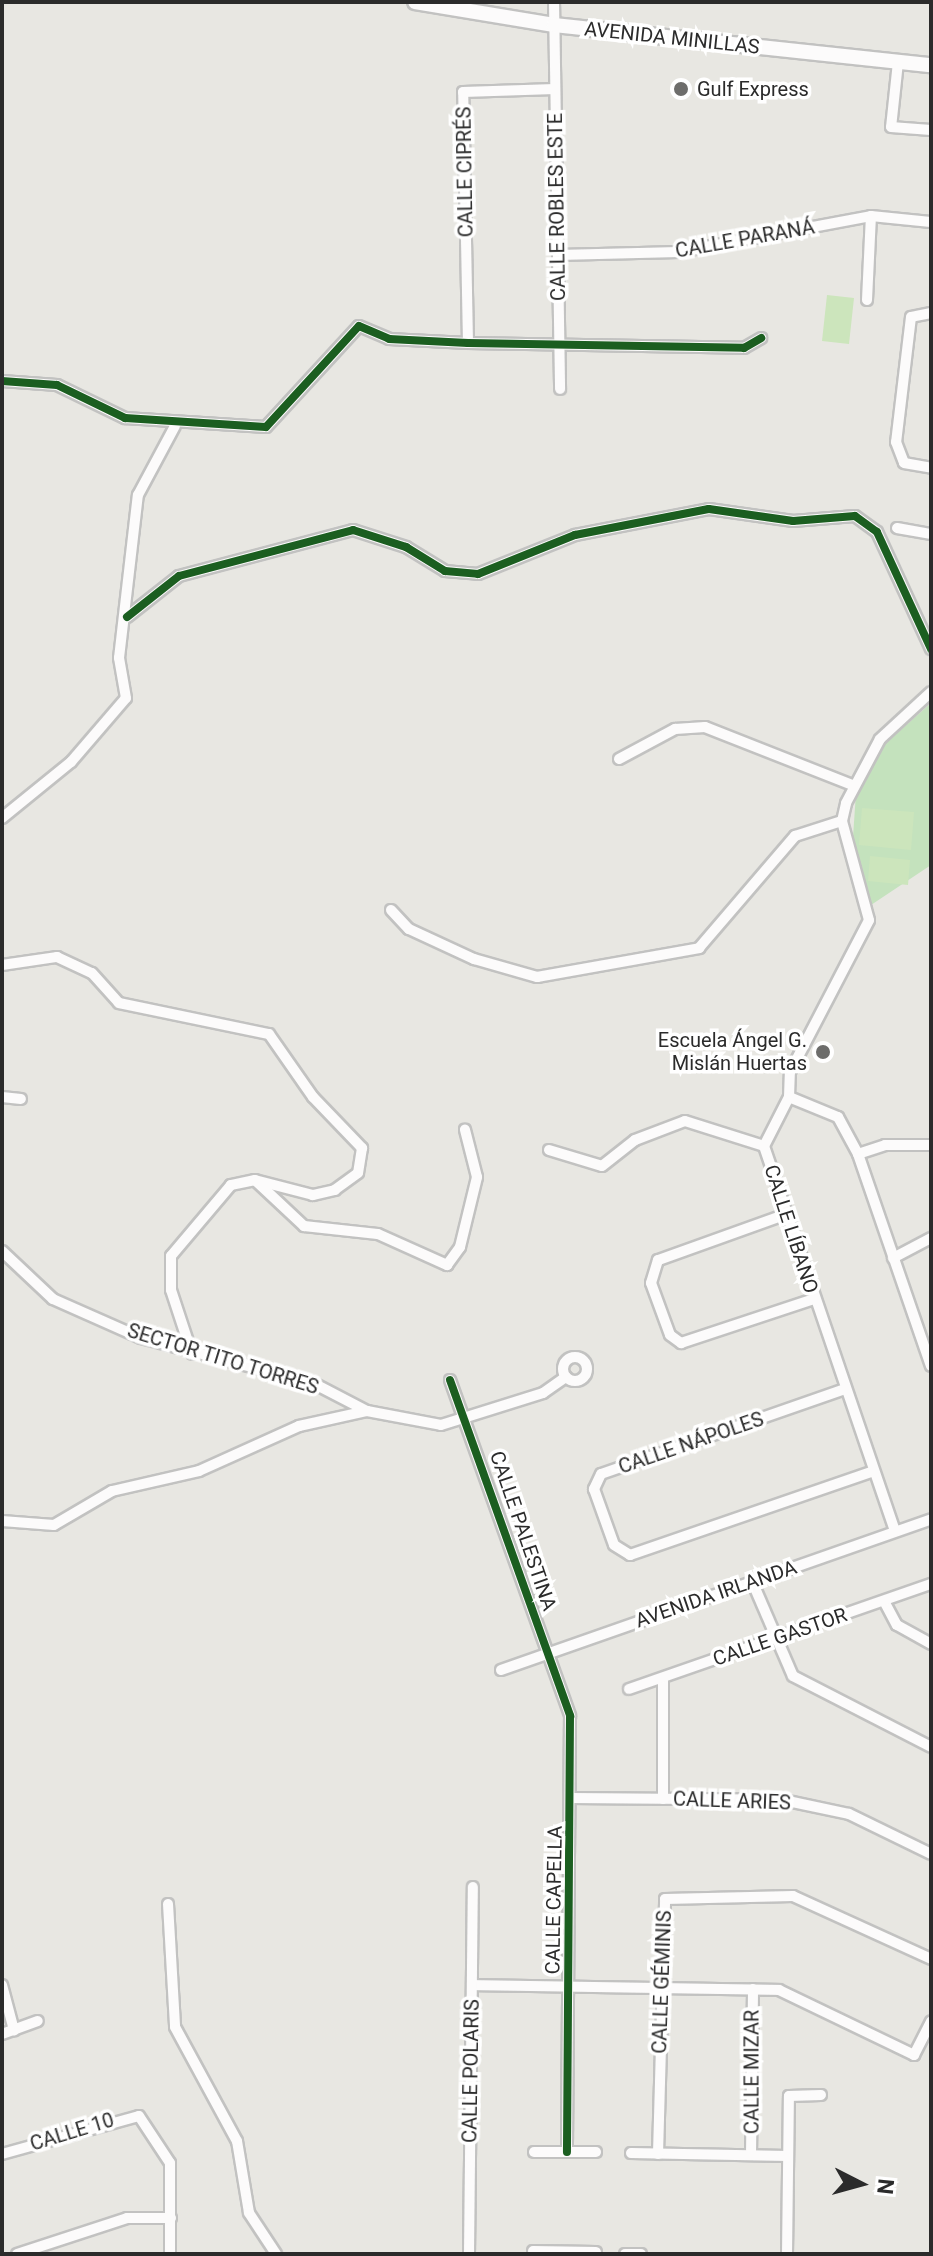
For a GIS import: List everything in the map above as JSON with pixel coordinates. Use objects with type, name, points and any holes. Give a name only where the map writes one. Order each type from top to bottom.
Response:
[{"type":"street","name":"AVENIDA MINILLAS","points":[[415,2],[554,25],[931,64]]},
{"type":"street","name":"CALLE ROBLES ESTE","points":[[554,2],[560,389]]},
{"type":"street","points":[[898,62],[891,127],[931,130]]},
{"type":"street","name":"CALLE CIPRÉS","points":[[468,343],[463,92],[555,89]]},
{"type":"street","points":[[867,300],[871,216]]},
{"type":"street","name":"CALLE PARANÁ","points":[[558,255],[679,252],[871,216],[931,222]]},
{"type":"street","points":[[931,313],[911,317],[896,456],[931,468]]},
{"type":"street","points":[[2,381],[57,385],[125,418],[175,426],[266,427],[359,326],[389,339],[468,343],[744,348],[761,338]]},
{"type":"street","points":[[2,818],[118,714],[126,698],[119,658],[127,617],[138,495],[175,426]]},
{"type":"street","points":[[127,617],[179,576],[353,530],[406,547],[445,571],[478,574],[575,535],[709,509],[793,521],[855,516],[877,532],[927,623],[931,649]]},
{"type":"street","points":[[897,528],[931,534]]},
{"type":"street","points":[[391,910],[409,929],[506,973],[537,977],[699,948],[795,836],[842,821],[852,785],[880,739],[931,692]]},
{"type":"street","points":[[619,759],[675,729],[705,727],[852,785]]},
{"type":"street","name":"CALLE LÍBANO","points":[[842,821],[869,920],[790,1072],[789,1097],[764,1146],[784,1215],[895,1531]]},
{"type":"street","points":[[2,965],[57,957],[92,973],[119,1003],[269,1034],[366,1161],[335,1190],[313,1195],[255,1180],[231,1185],[171,1256],[171,1290],[192,1354]]},
{"type":"street","points":[[2,1097],[21,1099]]},
{"type":"street","points":[[789,1097],[838,1117],[858,1154],[893,1258],[928,1347],[931,1366]]},
{"type":"street","points":[[549,1150],[602,1166],[635,1140],[685,1121],[764,1146]]},
{"type":"street","points":[[255,1180],[304,1226],[378,1234],[447,1265],[460,1247],[477,1177],[465,1130]]},
{"type":"street","points":[[858,1154],[930,1145],[931,1134]]},
{"type":"street","points":[[784,1215],[658,1260],[651,1283],[670,1335],[681,1343],[814,1299]]},
{"type":"street","points":[[893,1258],[931,1238]]},
{"type":"street","name":"SECTOR TITO TORRES","points":[[2,1251],[53,1299],[192,1354],[313,1383],[367,1411]]},
{"type":"street","points":[[2,1521],[54,1525],[112,1491],[199,1471],[299,1426],[367,1411],[441,1425],[468,1420],[543,1393],[566,1377]]},
{"type":"street","name":"CALLE PALESTINA","points":[[450,1380],[468,1420],[549,1653]]},
{"type":"street","name":"CALLE NÁPOLES","points":[[845,1389],[601,1474],[594,1489],[614,1545],[630,1555],[874,1471]]},
{"type":"street","name":"AVENIDA IRLANDA","points":[[501,1670],[931,1519]]},
{"type":"street","points":[[752,1581],[772,1640],[793,1676],[931,1747]]},
{"type":"street","name":"CALLE GASTOR","points":[[629,1689],[931,1584]]},
{"type":"street","points":[[884,1601],[902,1630],[931,1644]]},
{"type":"street","name":"CALLE CAPELLA","points":[[549,1653],[570,1716],[567,2152]]},
{"type":"street","points":[[663,1678],[663,1799]]},
{"type":"street","name":"CALLE ARIES","points":[[571,1798],[783,1800],[849,1814],[931,1854]]},
{"type":"street","name":"CALLE POLARIS","points":[[469,2254],[473,1887]]},
{"type":"street","name":"CALLE GÉMINIS","points":[[658,2154],[662,1906],[671,1895],[793,1896],[931,1959]]},
{"type":"street","points":[[168,1904],[167,1990],[175,2027],[237,2141],[249,2213],[276,2254]]},
{"type":"street","points":[[2,1985],[14,2030]]},
{"type":"street","points":[[472,1985],[753,1989],[794,1994],[914,2055],[931,2021]]},
{"type":"street","name":"CALLE MIZAR","points":[[751,2155],[753,1989]]},
{"type":"street","points":[[2,2034],[38,2021]]},
{"type":"street","points":[[787,2254],[789,2096],[821,2095]]},
{"type":"street","name":"CALLE 10","points":[[2,2154],[132,2113],[170,2163],[170,2254]]},
{"type":"street","points":[[534,2152],[596,2152]]},
{"type":"street","points":[[631,2153],[788,2156]]},
{"type":"street","points":[[17,2254],[127,2218],[171,2218]]},
{"type":"street","points":[[533,2251],[596,2252]]},
{"type":"street","points":[[625,2254],[641,2254]]},
{"type":"green space","points":[[827,295],[854,298],[849,344],[822,341]]},
{"type":"green space","points":[[931,703],[931,865],[871,905],[853,837],[856,793],[877,751]]},
{"type":"green space","points":[[862,808],[914,812],[911,850],[859,845]]},
{"type":"green space","points":[[870,856],[910,860],[908,885],[868,881]]},
{"type":"cycle path","points":[[2,381],[57,385],[125,418],[266,427],[359,326],[389,339],[468,343],[744,348],[761,338]]},
{"type":"cycle path","points":[[127,617],[179,576],[353,530],[406,547],[445,571],[478,574],[575,535],[709,509],[793,521],[855,516],[877,532],[931,649]]},
{"type":"cycle path","points":[[450,1380],[570,1716],[567,2152]]},
{"type":"place","name":"Gulf Express","points":[[681,89]]},
{"type":"place","name":"Escuela Ángel G. Mislán Huertas","points":[[823,1052]]}]
